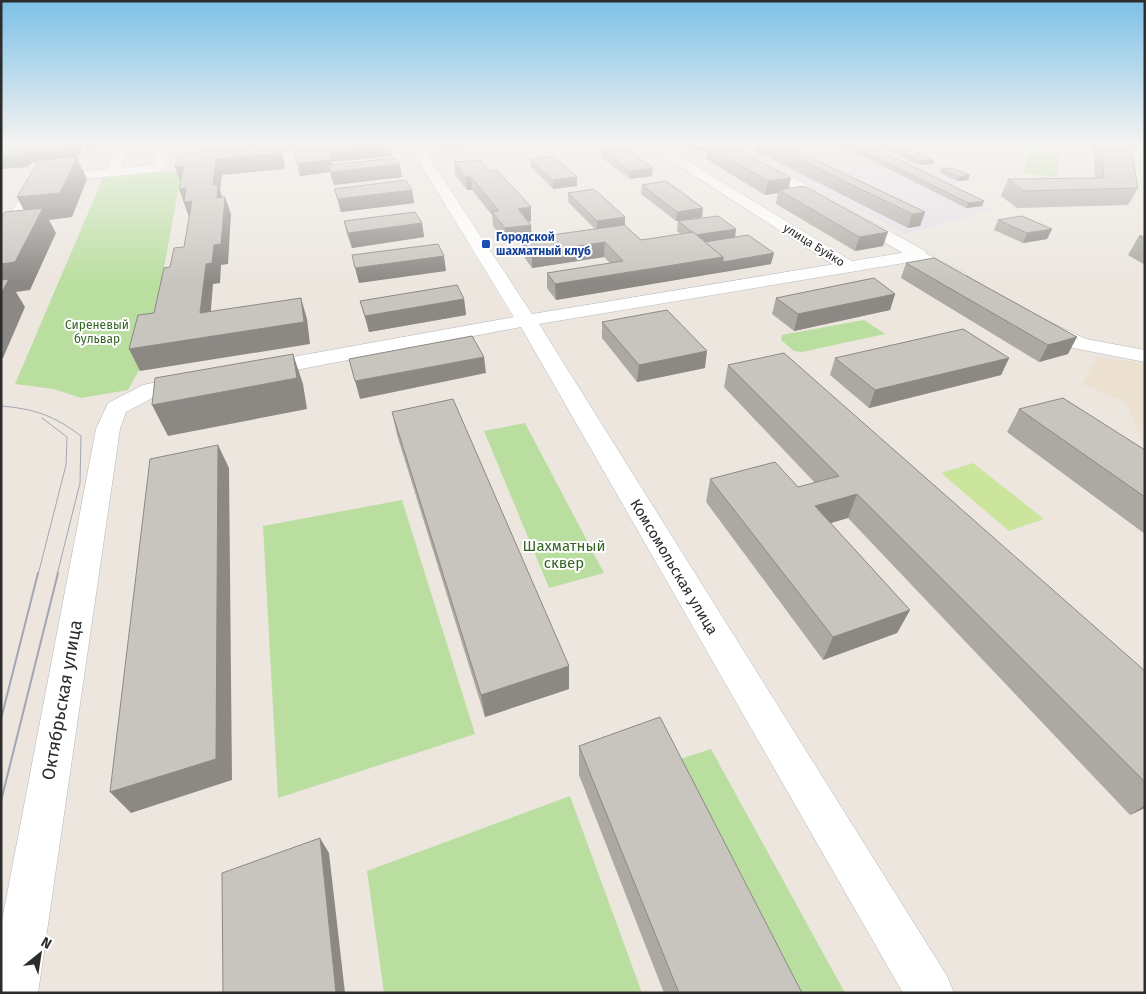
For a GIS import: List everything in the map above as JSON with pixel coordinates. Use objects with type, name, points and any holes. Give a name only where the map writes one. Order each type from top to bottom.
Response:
[{"type":"street","points":[[1,238],[33,190]]},
{"type":"street","name":"Комсомольская улица","points":[[444,190],[527,321],[930,993]]},
{"type":"street","name":"улица Буйко","points":[[725,190],[849,268]]},
{"type":"street","points":[[806,190],[978,288]]},
{"type":"street","points":[[243,373],[527,321],[849,268],[919,254]]},
{"type":"street","points":[[1029,318],[1080,344],[1145,356]]},
{"type":"street","name":"Октябрьская улица","points":[[13,993],[108,429],[116,408],[151,390],[214,378]]},
{"type":"shaded area","points":[[820,190],[957,190],[993,210],[905,234]]},
{"type":"shaded area","points":[[1097,357],[1145,363],[1145,447],[1126,402],[1082,384]]},
{"type":"green space","name":"Сиреневый бульвар","points":[[98,190],[178,190],[148,354],[128,390],[81,398],[54,389],[15,384]]},
{"type":"green space","points":[[864,320],[885,334],[802,352],[794,351],[781,340],[782,335]]},
{"type":"green space","name":"Шахматный сквер","points":[[525,423],[604,573],[549,588],[484,431]]},
{"type":"green space","points":[[973,463],[1044,519],[1009,531],[941,473]]},
{"type":"green space","points":[[402,500],[475,734],[278,798],[263,526]]},
{"type":"green space","points":[[711,749],[845,993],[793,993],[677,760]]},
{"type":"green space","points":[[570,796],[642,993],[384,993],[367,871]]},
{"type":"building","points":[[21,190],[61,190],[60,193],[17,197]]},
{"type":"building","points":[[186,190],[218,190],[217,198],[225,197],[221,244],[214,245],[212,263],[206,264],[200,313],[301,298],[304,322],[129,349],[138,315],[154,313],[164,268],[170,267],[174,248],[184,247],[192,201],[184,202]]},
{"type":"building","points":[[335,190],[409,190],[338,199]]},
{"type":"building","points":[[482,190],[516,190],[531,207],[518,209],[531,225],[505,228],[492,212],[499,211]]},
{"type":"building","points":[[596,190],[625,217],[597,221],[568,193]]},
{"type":"building","points":[[649,190],[679,190],[703,208],[677,212]]},
{"type":"building","points":[[780,190],[813,190],[888,232],[859,237]]},
{"type":"building","points":[[863,190],[880,190],[925,212],[912,214]]},
{"type":"building","points":[[943,190],[962,190],[984,201],[968,203]]},
{"type":"building","points":[[43,208],[15,262],[1,264],[1,218],[5,212]]},
{"type":"building","points":[[415,212],[422,223],[348,233],[344,221]]},
{"type":"building","points":[[718,216],[736,229],[696,235],[678,221]]},
{"type":"building","points":[[1022,216],[1052,229],[1027,233],[998,220]]},
{"type":"building","points":[[624,225],[641,240],[693,232],[723,257],[555,284],[547,273],[623,261],[605,242],[532,253],[522,239]]},
{"type":"building","points":[[748,235],[774,253],[723,262],[723,257],[705,242]]},
{"type":"building","points":[[438,244],[444,256],[355,268],[352,255]]},
{"type":"building","points":[[934,258],[1077,337],[1048,345],[906,263]]},
{"type":"building","points":[[874,278],[895,294],[798,314],[776,298]]},
{"type":"building","points":[[9,279],[1,294],[1,280]]},
{"type":"building","points":[[457,285],[464,299],[365,316],[360,301]]},
{"type":"building","points":[[667,310],[707,351],[639,365],[602,322]]},
{"type":"building","points":[[963,329],[1009,358],[875,390],[835,358]]},
{"type":"building","points":[[472,336],[484,357],[355,381],[349,359]]},
{"type":"building","points":[[784,353],[1145,671],[1145,782],[857,494],[815,506],[910,610],[833,637],[710,479],[775,462],[798,487],[839,476],[728,365]]},
{"type":"building","points":[[293,354],[297,378],[152,405],[155,378]]},
{"type":"building","points":[[1063,398],[1145,450],[1145,497],[1019,409]]},
{"type":"building","points":[[453,399],[569,666],[481,695],[392,412]]},
{"type":"building","points":[[218,445],[216,759],[110,792],[150,459]]},
{"type":"building","points":[[660,717],[802,993],[679,993],[579,746]]},
{"type":"building","points":[[320,838],[336,993],[223,993],[222,873]]},
{"type":"tram line","points":[[1,406],[43,414],[81,436],[80,483],[57,575]]},
{"type":"tram line","points":[[38,575],[66,465],[67,437],[42,418]]},
{"type":"tram line","points":[[1,719],[38,573]]},
{"type":"tram line","points":[[1,801],[58,573]]},
{"type":"place","name":"Городской шахматный клуб","points":[[486,244]]}]
